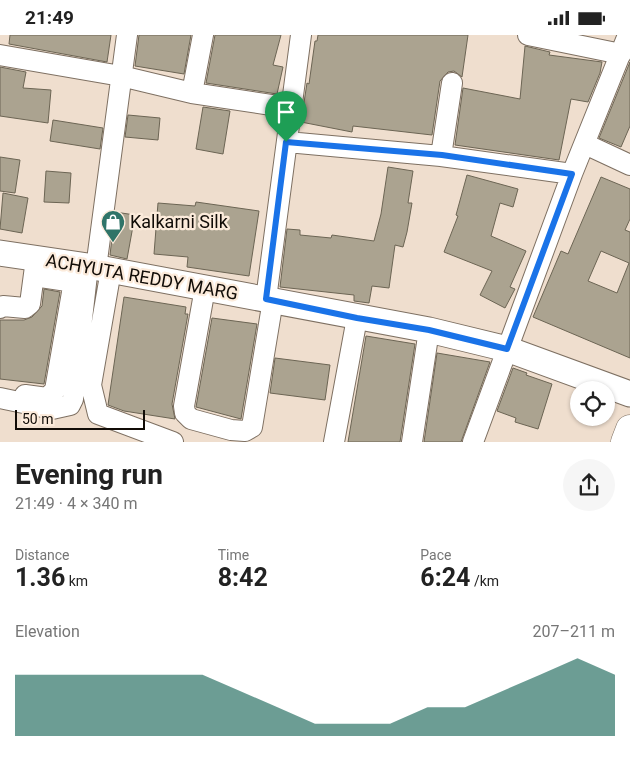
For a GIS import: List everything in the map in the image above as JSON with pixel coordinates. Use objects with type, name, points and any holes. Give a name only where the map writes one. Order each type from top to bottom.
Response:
[{"type":"main road","points":[[625,442],[630,429]]},
{"type":"street","points":[[0,398],[52,409],[66,406],[73,399],[89,270],[127,35]]},
{"type":"street","points":[[192,93],[203,35]]},
{"type":"street","points":[[205,288],[184,406],[185,413],[191,419],[231,430],[245,431],[252,427],[269,300],[286,142],[301,35]]},
{"type":"street","points":[[528,35],[621,54]]},
{"type":"street","points":[[473,442],[572,174],[628,35]]},
{"type":"street","points":[[0,55],[121,76],[192,93],[291,108]]},
{"type":"street","points":[[442,155],[452,83]]},
{"type":"street","points":[[286,142],[442,155],[572,174]]},
{"type":"street","points":[[585,144],[630,165]]},
{"type":"street","name":"ACHYUTA REDDY MARG","points":[[0,253],[35,267],[89,270],[205,288],[429,330],[507,349],[630,394]]},
{"type":"street","points":[[0,308],[2,306],[25,308],[30,304],[35,267]]},
{"type":"street","points":[[0,391],[47,398],[55,390],[89,270]]},
{"type":"street","points":[[89,270],[91,385],[98,414],[173,442]]},
{"type":"street","points":[[334,442],[357,318]]},
{"type":"street","points":[[412,442],[429,330]]},
{"type":"street","points":[[73,399],[94,403]]},
{"type":"building","points":[[10,35],[111,35],[107,62],[9,44]]},
{"type":"building","points":[[139,35],[191,35],[184,74],[135,66]]},
{"type":"building","points":[[215,35],[281,35],[273,65],[283,67],[277,94],[206,83]]},
{"type":"building","points":[[318,35],[468,35],[462,77],[454,71],[448,72],[440,81],[432,135],[353,126],[352,132],[301,122],[315,41],[317,41]]},
{"type":"building","points":[[525,46],[550,52],[549,55],[602,62],[600,73],[588,102],[571,99],[559,160],[455,145],[463,88],[520,99]]},
{"type":"building","points":[[630,62],[630,126],[621,147],[599,138]]},
{"type":"building","points":[[0,67],[26,72],[23,88],[51,90],[48,123],[0,116]]},
{"type":"building","points":[[203,107],[230,111],[223,154],[196,149]]},
{"type":"building","points":[[128,115],[160,118],[158,140],[125,137]]},
{"type":"building","points":[[53,120],[103,128],[100,149],[50,141]]},
{"type":"building","points":[[0,157],[20,160],[15,193],[0,191]]},
{"type":"building","points":[[388,167],[413,171],[408,203],[412,203],[407,232],[403,247],[395,245],[389,288],[372,286],[369,303],[354,301],[354,295],[280,287],[287,229],[300,230],[300,235],[331,238],[332,235],[374,241],[381,214]]},
{"type":"building","points":[[46,171],[71,173],[69,203],[44,202]]},
{"type":"building","points":[[467,175],[518,189],[513,207],[500,203],[491,236],[526,251],[510,287],[515,289],[505,308],[480,295],[492,271],[444,252],[458,216],[456,215]]},
{"type":"building","points":[[601,177],[630,189],[630,219],[625,230],[630,232],[630,358],[533,317],[561,251],[568,254]],"holes":[[[601,251],[629,263],[617,293],[588,281]]]},
{"type":"building","points":[[3,193],[28,198],[22,233],[0,229]]},
{"type":"building","points":[[196,202],[259,211],[249,276],[187,267],[188,257],[154,254],[158,203],[195,206]]},
{"type":"building","points":[[115,212],[135,215],[127,259],[110,255]]},
{"type":"building","points":[[44,289],[60,292],[44,384],[0,379],[0,320],[24,320],[32,317],[42,306]]},
{"type":"building","points":[[124,297],[186,307],[185,314],[188,314],[172,404],[175,419],[124,411],[108,405]]},
{"type":"building","points":[[212,318],[257,324],[241,419],[196,407]]},
{"type":"building","points":[[366,336],[415,344],[400,442],[348,442]]},
{"type":"building","points":[[437,353],[490,362],[461,442],[424,442]]},
{"type":"building","points":[[275,358],[330,365],[325,400],[270,393]]},
{"type":"building","points":[[513,368],[527,373],[526,375],[552,384],[538,429],[515,422],[516,418],[497,411]]},
{"type":"place","name":"Kalkarni Silk","points":[[113,243]]},
{"type":"route","points":[[286,142],[442,155],[572,174],[507,349],[429,330],[357,318],[266,299],[286,142]]}]
